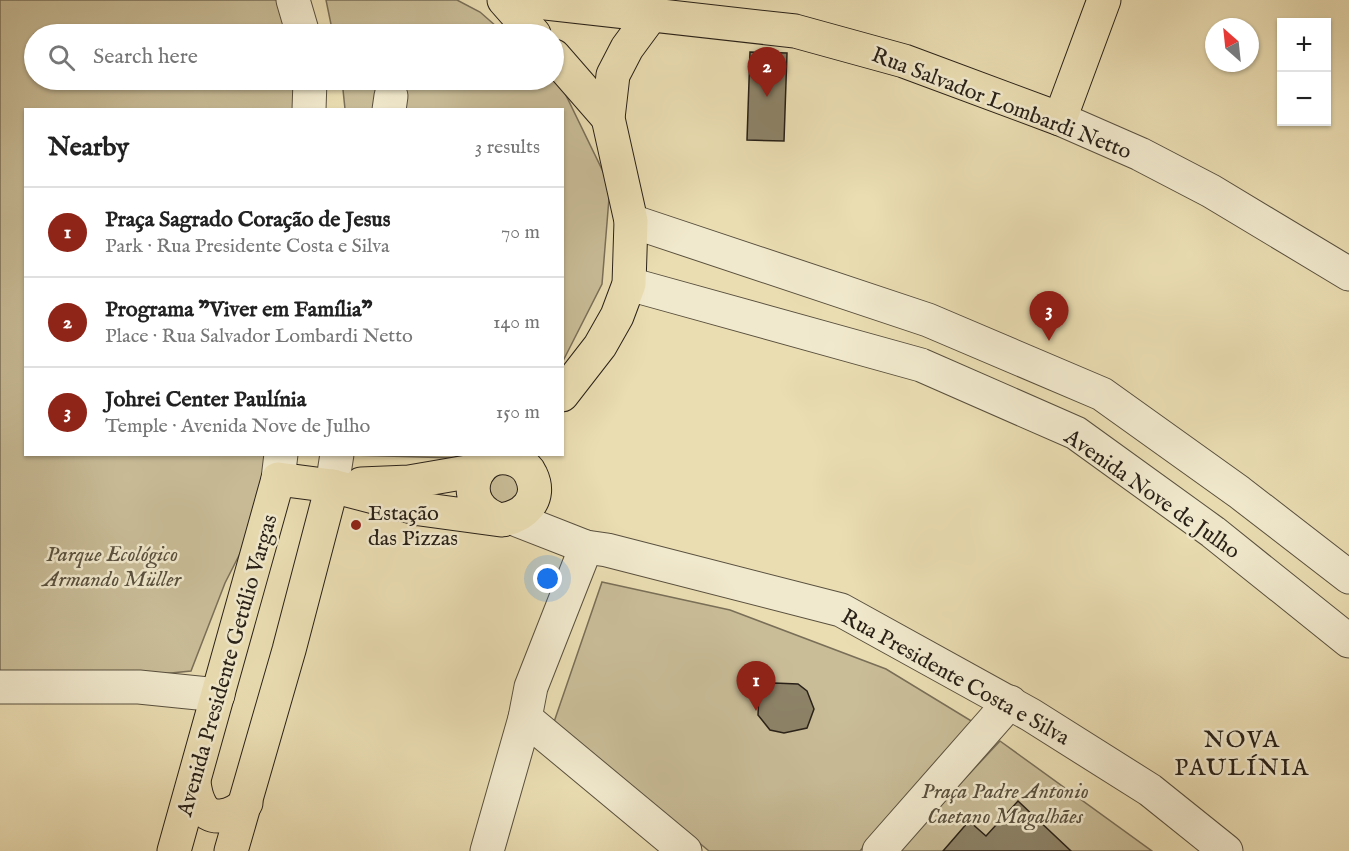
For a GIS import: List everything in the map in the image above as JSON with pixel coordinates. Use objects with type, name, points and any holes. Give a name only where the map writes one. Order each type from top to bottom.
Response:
[{"type":"main road","points":[[504,0],[525,24]]},
{"type":"main road","name":"Rua Salvador Lombardi Netto","points":[[519,0],[806,34],[904,61],[1060,119]]},
{"type":"main road","points":[[1060,119],[1104,0]]},
{"type":"main road","points":[[564,391],[600,346],[617,316],[629,284],[631,221],[608,118],[613,75],[627,48],[652,14]]},
{"type":"main road","points":[[564,67],[608,118]]},
{"type":"main road","points":[[279,467],[332,486],[420,509],[507,519],[522,513],[530,504],[537,477],[521,463],[505,458],[409,482],[332,486]]},
{"type":"main road","points":[[492,461],[474,480],[472,491],[482,511],[490,517],[507,519]]},
{"type":"main road","name":"Avenida Presidente Getúlio Vargas","points":[[174,851],[279,467]]},
{"type":"main road","points":[[231,851],[332,486]]},
{"type":"main road","points":[[194,783],[199,804],[212,815],[234,813],[246,803]]},
{"type":"street","points":[[293,0],[300,24]]},
{"type":"street","points":[[309,108],[310,90]]},
{"type":"street","name":"Rua Salvador Lombardi Netto","points":[[1060,119],[1140,154],[1211,191],[1349,274]]},
{"type":"street","points":[[631,221],[928,320],[1102,394],[1239,492],[1349,577]]},
{"type":"street","name":"Avenida Nove de Julho","points":[[629,284],[921,365],[1076,433],[1213,532],[1349,641]]},
{"type":"street","points":[[332,486],[337,456]]},
{"type":"street","points":[[488,851],[525,718],[531,687],[586,547],[537,477]]},
{"type":"street","name":"Rua Presidente Costa e Silva","points":[[507,519],[586,547],[607,550],[841,610],[1010,702],[1150,790],[1226,851]]},
{"type":"street","points":[[0,687],[139,687],[218,695]]},
{"type":"street","points":[[879,851],[1010,702]]},
{"type":"street","points":[[525,718],[685,851]]},
{"type":"green space","name":"Parque Ecológico Armando Müller","points":[[0,0],[293,0],[300,24],[24,24],[24,90],[310,90],[309,108],[24,108],[24,456],[281,456],[278,479],[225,583],[191,671],[141,676],[0,675]]},
{"type":"green space","points":[[326,0],[457,0],[480,12],[494,24],[331,24]]},
{"type":"green space","points":[[343,90],[563,90],[610,186],[602,284],[564,359],[564,108],[345,108]]},
{"type":"green space","points":[[385,456],[457,456],[454,458]]},
{"type":"green space","points":[[509,474],[520,480],[514,515],[484,491],[496,476]]},
{"type":"green space","points":[[602,582],[730,610],[886,669],[973,722],[860,851],[709,851],[554,722]]},
{"type":"green space","name":"Praça Padre Antonio Caetano Magalhães","points":[[1000,741],[1152,851],[897,851]]},
{"type":"building","points":[[750,52],[787,53],[784,141],[747,140]]},
{"type":"building","points":[[774,683],[798,684],[807,691],[814,709],[807,728],[784,733],[770,730],[758,715],[759,695]]},
{"type":"building","points":[[1018,801],[1071,851],[943,851],[969,821],[986,836]]},
{"type":"place","name":"Programa \"Viver em Família\"","points":[[767,97]]},
{"type":"place","name":"Johrei Center Paulínia","points":[[1049,341]]},
{"type":"place","name":"Estação das Pizzas","points":[[356,525]]},
{"type":"place","name":"Praça Sagrado Coração de Jesus","points":[[756,711]]},
{"type":"district","name":"NOVA PAULÍNIA","points":[[1242,753]]}]
